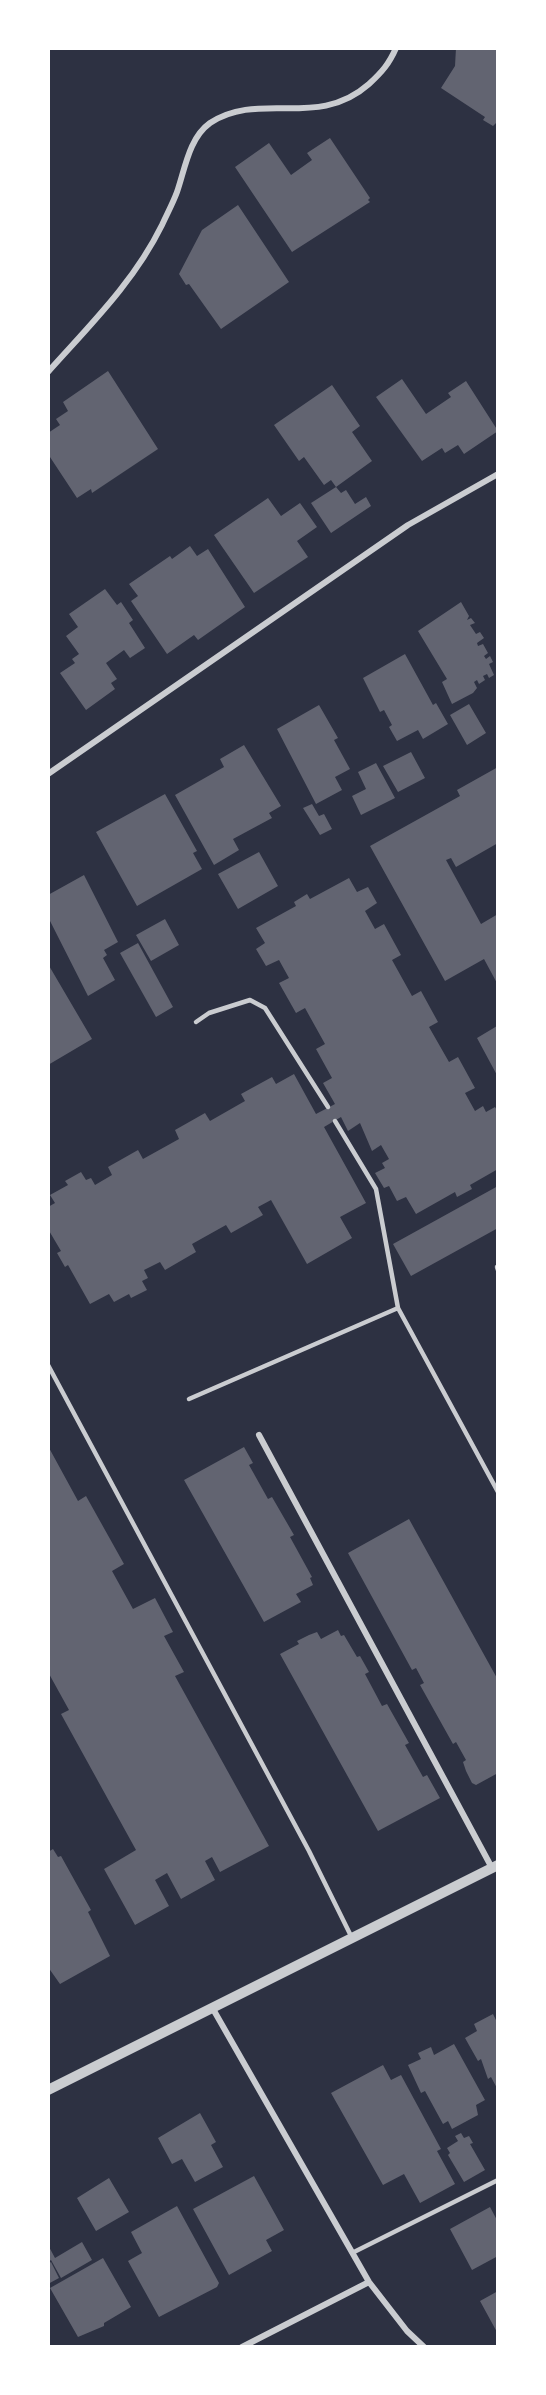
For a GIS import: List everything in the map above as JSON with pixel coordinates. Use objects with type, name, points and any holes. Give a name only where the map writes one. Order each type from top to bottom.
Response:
[{"type":"street","points":[[48,372],[121,291],[152,243],[176,194],[192,144],[209,124],[238,110],[328,107],[359,93],[387,68],[396,48]]},
{"type":"street","points":[[48,774],[408,525],[498,474]]},
{"type":"street","points":[[48,2090],[495,1866],[259,1435]]},
{"type":"street","points":[[213,2009],[369,2282],[407,2331],[424,2347]]},
{"type":"street","points":[[242,2347],[369,2282]]},
{"type":"lane","points":[[196,1022],[209,1013],[250,1000],[265,1008],[328,1107]]},
{"type":"lane","points":[[335,1121],[376,1189],[398,1308],[498,1492]]},
{"type":"lane","points":[[189,1399],[398,1308]]},
{"type":"lane","points":[[48,1365],[309,1851],[352,1938]]},
{"type":"lane","points":[[352,2253],[498,2180]]},
{"type":"building","points":[[456,48],[498,48],[498,121],[493,126],[483,120],[485,117],[441,88],[455,66]]},
{"type":"building","points":[[330,138],[370,198],[368,200],[370,202],[292,252],[235,167],[269,143],[291,175],[312,160],[307,153]]},
{"type":"building","points":[[238,205],[289,282],[221,329],[189,284],[186,285],[179,274],[202,230]]},
{"type":"building","points":[[108,371],[158,449],[92,493],[91,489],[77,498],[48,454],[48,433],[60,425],[56,419],[68,411],[63,402]]},
{"type":"building","points":[[402,379],[426,414],[451,397],[448,393],[466,381],[498,431],[464,454],[458,445],[445,453],[442,448],[422,461],[376,397]]},
{"type":"building","points":[[332,385],[360,426],[352,432],[372,461],[336,487],[331,480],[324,485],[304,457],[299,461],[274,425]]},
{"type":"building","points":[[336,487],[341,493],[346,490],[355,504],[366,497],[371,506],[331,533],[311,503]]},
{"type":"building","points":[[268,498],[281,516],[300,503],[317,527],[297,541],[308,557],[254,593],[214,535]]},
{"type":"building","points":[[190,546],[197,556],[208,549],[245,607],[198,640],[194,635],[167,654],[131,601],[138,596],[129,584],[170,556],[172,559]]},
{"type":"building","points":[[105,589],[117,605],[121,602],[133,620],[129,623],[145,648],[130,658],[124,650],[106,663],[117,679],[111,683],[115,689],[86,710],[60,673],[75,663],[72,659],[79,654],[66,636],[78,627],[69,614]]},
{"type":"building","points":[[461,602],[469,616],[467,620],[471,618],[475,623],[470,625],[476,634],[480,632],[484,638],[477,643],[478,646],[483,644],[488,653],[484,656],[486,659],[490,656],[493,662],[489,664],[494,675],[489,678],[487,674],[483,676],[485,680],[479,684],[477,680],[474,682],[477,688],[473,693],[452,704],[442,682],[447,679],[418,631]]},
{"type":"building","points":[[405,654],[433,705],[436,703],[448,724],[423,739],[418,730],[397,741],[389,727],[392,725],[384,710],[380,712],[363,678]]},
{"type":"building","points":[[469,704],[486,733],[467,745],[450,715]]},
{"type":"building","points":[[319,705],[338,738],[334,740],[350,769],[335,777],[342,790],[316,804],[277,729]]},
{"type":"building","points":[[244,745],[281,806],[269,813],[272,818],[233,839],[239,850],[214,865],[175,795],[224,767],[220,759]]},
{"type":"building","points":[[411,752],[425,778],[398,792],[383,766]]},
{"type":"building","points":[[376,763],[395,798],[361,815],[352,796],[366,789],[358,772]]},
{"type":"building","points":[[498,767],[498,843],[456,867],[451,858],[446,860],[481,924],[498,914],[498,985],[484,959],[445,981],[370,846],[460,796],[457,790]]},
{"type":"building","points":[[165,794],[197,851],[193,853],[202,869],[137,906],[96,832]]},
{"type":"building","points":[[312,804],[319,816],[324,814],[332,829],[320,835],[303,808]]},
{"type":"building","points":[[259,852],[278,886],[238,909],[218,874]]},
{"type":"building","points":[[84,875],[118,942],[104,950],[107,955],[103,958],[115,980],[88,996],[48,917],[48,895]]},
{"type":"building","points":[[349,878],[357,892],[368,887],[377,903],[365,911],[375,929],[384,924],[401,955],[392,960],[412,996],[421,991],[438,1022],[429,1027],[449,1062],[458,1057],[475,1088],[465,1093],[475,1111],[483,1106],[486,1112],[495,1107],[498,1112],[498,1169],[470,1185],[472,1189],[457,1197],[455,1192],[416,1214],[406,1197],[397,1201],[389,1186],[384,1188],[375,1173],[385,1168],[382,1163],[389,1159],[381,1145],[372,1151],[360,1123],[348,1131],[341,1117],[324,1127],[366,1203],[340,1217],[352,1238],[307,1264],[271,1200],[258,1207],[263,1215],[231,1233],[226,1225],[192,1244],[196,1252],[165,1270],[160,1262],[144,1270],[148,1278],[142,1281],[147,1290],[131,1298],[129,1294],[114,1302],[109,1294],[90,1304],[68,1265],[65,1267],[57,1253],[61,1251],[48,1229],[48,1207],[55,1203],[50,1195],[68,1185],[65,1181],[81,1172],[86,1180],[91,1178],[95,1185],[112,1175],[108,1167],[138,1150],[143,1159],[179,1139],[175,1130],[205,1113],[210,1121],[245,1101],[241,1094],[272,1077],[276,1084],[294,1074],[316,1114],[335,1104],[323,1083],[332,1078],[316,1049],[325,1044],[305,1008],[296,1013],[279,983],[289,978],[279,960],[266,966],[256,949],[265,943],[256,928],[296,906],[294,902],[307,894],[310,899]]},
{"type":"building","points":[[165,919],[179,945],[151,961],[136,935]]},
{"type":"building","points":[[138,943],[173,1007],[156,1017],[120,953]]},
{"type":"building","points":[[48,964],[92,1039],[48,1065]]},
{"type":"building","points":[[497,1026],[498,1028],[498,1077],[477,1038]]},
{"type":"building","points":[[498,1186],[498,1228],[411,1276],[393,1244]]},
{"type":"building","points":[[48,1446],[78,1501],[86,1496],[124,1564],[112,1571],[133,1609],[155,1598],[173,1632],[164,1636],[184,1672],[175,1676],[269,1846],[220,1872],[212,1857],[205,1861],[215,1880],[181,1899],[167,1873],[155,1880],[169,1906],[135,1925],[104,1869],[136,1850],[61,1714],[69,1710],[48,1672]]},
{"type":"building","points":[[244,1447],[253,1463],[249,1465],[268,1499],[272,1497],[294,1535],[290,1537],[312,1577],[310,1578],[313,1585],[296,1594],[301,1602],[264,1622],[184,1480]]},
{"type":"building","points":[[409,1519],[498,1680],[498,1773],[476,1785],[472,1783],[466,1771],[463,1762],[466,1760],[456,1742],[453,1744],[420,1685],[424,1683],[416,1668],[412,1670],[348,1553]]},
{"type":"building","points":[[338,1630],[341,1636],[344,1635],[357,1657],[360,1656],[369,1672],[365,1674],[382,1706],[387,1704],[409,1743],[405,1745],[423,1777],[427,1775],[440,1798],[378,1831],[280,1654],[299,1644],[297,1641],[309,1635],[317,1632],[321,1639]]},
{"type":"building","points":[[53,1849],[58,1857],[61,1856],[91,1910],[88,1912],[110,1956],[60,1984],[48,1967],[48,1852]]},
{"type":"building","points":[[493,2014],[496,2020],[498,2019],[498,2090],[491,2077],[488,2079],[481,2059],[478,2061],[465,2038],[477,2031],[474,2024]]},
{"type":"building","points":[[454,2044],[485,2100],[476,2105],[478,2115],[452,2129],[448,2121],[443,2124],[425,2091],[421,2093],[408,2065],[421,2059],[418,2053],[431,2047],[434,2055]]},
{"type":"building","points":[[383,2065],[391,2080],[401,2075],[441,2149],[437,2151],[455,2184],[420,2203],[404,2174],[383,2185],[331,2093]]},
{"type":"building","points":[[200,2113],[216,2142],[211,2145],[223,2167],[195,2182],[182,2159],[172,2164],[158,2138]]},
{"type":"building","points":[[461,2133],[464,2138],[469,2136],[473,2143],[470,2144],[485,2170],[464,2182],[448,2155],[450,2153],[447,2148],[458,2141],[455,2136]]},
{"type":"building","points":[[254,2176],[284,2230],[266,2240],[272,2251],[229,2275],[193,2209]]},
{"type":"building","points":[[109,2178],[129,2212],[96,2231],[77,2198]]},
{"type":"building","points":[[177,2206],[219,2283],[217,2287],[159,2317],[128,2261],[142,2253],[131,2232]]},
{"type":"building","points":[[490,2207],[498,2222],[498,2256],[472,2270],[450,2229]]},
{"type":"building","points":[[82,2242],[92,2260],[61,2278],[51,2260],[48,2262],[48,2245],[55,2258]]},
{"type":"building","points":[[103,2258],[131,2307],[104,2323],[104,2326],[78,2337],[50,2288]]},
{"type":"building","points":[[51,2262],[59,2278],[48,2284],[48,2264]]},
{"type":"building","points":[[498,2291],[498,2334],[480,2301]]}]
